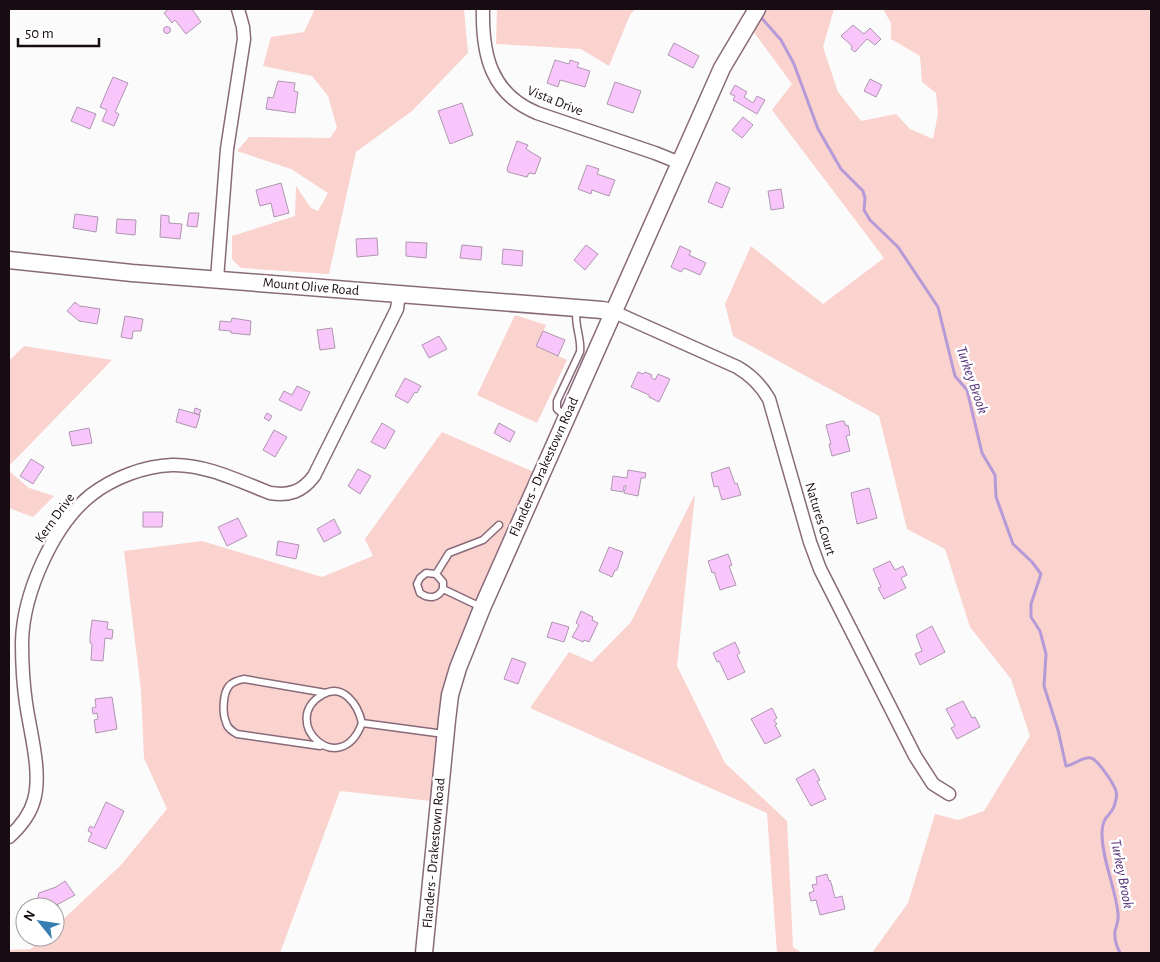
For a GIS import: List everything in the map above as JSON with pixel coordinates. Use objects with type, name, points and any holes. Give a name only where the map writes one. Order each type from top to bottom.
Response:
[{"type":"street","points":[[217,279],[227,148],[244,39],[238,9]]},
{"type":"street","name":"Vista Drive","points":[[482,9],[482,33],[486,57],[503,89],[520,105],[537,113],[680,163]]},
{"type":"street","name":"Flanders - Drakestown Road","points":[[424,953],[445,734],[450,695],[458,668],[482,608],[566,416],[722,68],[757,9]]},
{"type":"street","name":"Mount Olive Road","points":[[9,260],[614,312]]},
{"type":"street","name":"Kern Drive","points":[[9,837],[23,823],[28,814],[35,799],[36,788],[37,773],[24,685],[23,629],[33,585],[49,549],[66,523],[86,500],[97,491],[139,471],[156,467],[173,465],[191,467],[223,475],[277,494],[289,494],[303,488],[314,476],[365,376],[397,310],[399,294]]},
{"type":"street","name":"Natures Court","points":[[614,312],[738,367],[748,374],[764,392],[768,399],[810,542],[820,569],[915,756],[933,784],[949,794]]},
{"type":"lane","points":[[566,416],[561,414],[557,408],[557,401],[580,352],[581,345],[575,314],[577,308]]},
{"type":"lane","points":[[436,574],[449,553],[478,543],[490,535],[499,525]]},
{"type":"lane","points":[[428,573],[436,574],[443,582],[443,589],[438,595],[430,598],[418,592],[417,584],[420,578],[428,573]]},
{"type":"lane","points":[[443,589],[482,608]]},
{"type":"lane","points":[[238,680],[244,680],[344,695],[356,705],[362,723],[359,731],[349,743],[336,747],[237,734],[228,728],[226,723],[224,705],[226,693],[229,686],[238,680]]},
{"type":"lane","points":[[321,746],[312,736],[307,723],[307,716],[314,702],[326,693]]},
{"type":"lane","points":[[362,723],[445,734]]},
{"type":"shaded area","points":[[315,9],[464,9],[468,53],[412,111],[356,152],[329,274],[241,268],[232,259],[232,236],[295,216],[296,186],[311,208],[318,211],[328,193],[291,169],[237,151],[249,137],[330,138],[337,128],[328,96],[312,76],[263,66],[271,37],[304,32]]},
{"type":"shaded area","points":[[497,9],[635,9],[630,15],[609,66],[581,49],[496,44]]},
{"type":"shaded area","points":[[765,9],[834,9],[823,47],[838,92],[861,121],[896,114],[910,129],[933,139],[938,114],[936,93],[922,82],[920,56],[891,39],[891,23],[883,9],[1151,9],[1151,953],[872,953],[908,903],[935,814],[958,820],[984,811],[1030,736],[1011,679],[970,627],[945,549],[907,529],[879,416],[733,336],[725,304],[751,246],[823,304],[884,258],[772,110],[792,84],[753,31]]},
{"type":"shaded area","points":[[515,315],[546,325],[537,346],[567,360],[537,423],[477,395]]},
{"type":"shaded area","points":[[24,346],[112,360],[9,466],[9,361]]},
{"type":"shaded area","points":[[442,432],[536,473],[445,689],[440,712],[431,801],[340,791],[280,953],[9,953],[9,950],[31,949],[33,947],[65,947],[65,918],[121,865],[167,809],[144,758],[141,690],[124,551],[202,541],[322,577],[373,556],[365,539]]},
{"type":"shaded area","points":[[9,471],[29,488],[54,496],[33,517],[9,508]]},
{"type":"shaded area","points":[[695,494],[677,666],[725,763],[787,821],[793,947],[802,953],[777,953],[767,813],[530,708],[569,652],[592,662],[631,622]]},
{"type":"building","points":[[169,9],[192,9],[201,22],[186,34],[175,20],[172,23],[164,13]]},
{"type":"building","points":[[853,25],[864,34],[870,28],[881,39],[875,45],[867,39],[855,52],[851,49],[851,45],[841,36]]},
{"type":"building","points":[[167,27],[170,30],[167,33],[164,30]]},
{"type":"building","points":[[674,43],[699,56],[693,68],[668,55]]},
{"type":"building","points":[[555,60],[569,64],[570,60],[579,63],[577,67],[590,71],[585,87],[560,80],[558,87],[547,83]]},
{"type":"building","points":[[113,77],[128,83],[115,112],[119,114],[114,126],[102,121],[107,110],[100,107]]},
{"type":"building","points":[[870,79],[882,85],[876,97],[864,91]]},
{"type":"building","points":[[278,81],[295,83],[294,91],[298,92],[295,113],[266,109],[268,97],[273,98]]},
{"type":"building","points":[[615,82],[641,91],[633,113],[607,104]]},
{"type":"building","points":[[735,85],[747,92],[744,97],[753,103],[757,96],[765,100],[757,114],[733,100],[735,96],[730,94]]},
{"type":"building","points":[[462,103],[473,135],[450,144],[438,111]]},
{"type":"building","points":[[77,107],[96,114],[90,129],[71,121]]},
{"type":"building","points":[[743,117],[753,125],[742,138],[732,130]]},
{"type":"building","points":[[517,141],[528,145],[526,149],[541,158],[535,174],[529,173],[527,177],[508,172],[507,169]]},
{"type":"building","points":[[587,165],[599,169],[597,174],[615,180],[609,196],[592,190],[591,194],[578,189]]},
{"type":"building","points":[[716,182],[730,188],[722,208],[708,202]]},
{"type":"building","points":[[281,183],[289,213],[274,217],[271,203],[260,206],[256,190]]},
{"type":"building","points":[[781,189],[784,208],[771,210],[768,191]]},
{"type":"building","points":[[189,213],[199,213],[197,227],[187,226]]},
{"type":"building","points":[[75,214],[98,217],[96,232],[73,228]]},
{"type":"building","points":[[161,215],[169,216],[169,223],[182,224],[180,239],[160,237]]},
{"type":"building","points":[[117,219],[136,220],[135,235],[116,233]]},
{"type":"building","points":[[377,238],[378,255],[357,257],[356,239]]},
{"type":"building","points":[[406,242],[427,243],[426,258],[406,256]]},
{"type":"building","points":[[462,245],[482,247],[481,260],[460,258]]},
{"type":"building","points":[[586,245],[598,254],[585,270],[574,260]]},
{"type":"building","points":[[680,246],[691,251],[689,255],[706,263],[700,275],[684,268],[681,272],[671,267]]},
{"type":"building","points":[[503,249],[523,251],[522,266],[502,264]]},
{"type":"building","points":[[75,302],[81,307],[100,309],[97,324],[79,321],[67,311]]},
{"type":"building","points":[[125,316],[143,319],[141,331],[133,331],[132,339],[121,337]]},
{"type":"building","points":[[232,318],[251,321],[250,335],[219,330],[220,321],[231,322]]},
{"type":"building","points":[[332,328],[335,348],[320,350],[317,330]]},
{"type":"building","points":[[543,331],[565,340],[558,356],[536,346]]},
{"type":"building","points":[[439,336],[447,349],[429,358],[422,345]]},
{"type":"building","points":[[638,372],[652,375],[651,377],[655,380],[658,374],[670,379],[659,402],[631,387]]},
{"type":"building","points":[[405,378],[421,386],[408,403],[395,396]]},
{"type":"building","points":[[297,386],[310,392],[301,411],[279,400],[284,391],[292,395]]},
{"type":"building","points":[[195,408],[201,410],[199,415],[194,413]]},
{"type":"building","points":[[179,409],[200,415],[196,428],[176,422]]},
{"type":"building","points":[[267,413],[272,416],[269,421],[264,418]]},
{"type":"building","points":[[844,421],[846,426],[848,425],[850,435],[846,436],[850,451],[832,456],[826,425]]},
{"type":"building","points":[[382,423],[395,431],[385,449],[371,442]]},
{"type":"building","points":[[499,423],[515,432],[510,442],[494,433]]},
{"type":"building","points":[[89,428],[92,443],[72,446],[69,432]]},
{"type":"building","points":[[274,430],[287,437],[275,457],[263,450]]},
{"type":"building","points":[[31,459],[44,467],[33,484],[20,476]]},
{"type":"building","points":[[729,467],[741,495],[722,500],[718,486],[714,487],[711,473]]},
{"type":"building","points":[[358,469],[371,476],[360,494],[348,486]]},
{"type":"building","points":[[628,470],[646,473],[645,478],[641,478],[638,496],[624,493],[626,486],[624,486],[623,492],[611,490],[613,476],[627,478]]},
{"type":"building","points":[[869,488],[877,518],[857,524],[851,493]]},
{"type":"building","points":[[143,512],[163,512],[162,527],[143,527]]},
{"type":"building","points":[[238,518],[247,536],[227,546],[218,527]]},
{"type":"building","points":[[334,519],[341,533],[324,542],[317,529]]},
{"type":"building","points":[[278,541],[299,545],[296,559],[276,555]]},
{"type":"building","points":[[609,547],[623,552],[617,570],[615,570],[612,577],[599,571]]},
{"type":"building","points":[[728,554],[732,565],[729,566],[736,585],[720,590],[708,561]]},
{"type":"building","points":[[890,561],[895,570],[903,566],[907,575],[901,578],[906,588],[884,599],[878,588],[881,587],[873,569]]},
{"type":"building","points":[[581,611],[593,617],[592,620],[598,623],[589,642],[584,640],[583,642],[572,637],[579,625],[576,623]]},
{"type":"building","points":[[92,620],[108,622],[107,629],[113,630],[112,639],[105,638],[103,661],[91,660],[92,644],[90,643],[90,636]]},
{"type":"building","points":[[552,622],[569,627],[564,642],[547,637]]},
{"type":"building","points":[[932,626],[945,652],[920,665],[915,654],[922,651],[916,635]]},
{"type":"building","points":[[735,642],[740,653],[737,655],[745,672],[728,680],[713,653]]},
{"type":"building","points":[[512,658],[526,663],[518,684],[504,679]]},
{"type":"building","points":[[112,697],[117,729],[96,733],[94,720],[98,719],[97,713],[93,714],[92,708],[96,707],[95,699]]},
{"type":"building","points":[[963,701],[972,718],[975,717],[980,727],[957,739],[951,728],[955,726],[946,709]]},
{"type":"building","points":[[772,708],[777,718],[774,720],[777,724],[775,725],[781,736],[765,744],[751,719]]},
{"type":"building","points":[[814,769],[820,780],[817,781],[826,799],[811,806],[796,779]]},
{"type":"building","points":[[106,802],[124,811],[106,849],[88,841],[92,833],[88,831],[90,826],[94,828]]},
{"type":"building","points":[[827,874],[835,898],[842,896],[845,909],[820,915],[816,900],[811,901],[809,893],[814,891],[812,885],[817,884],[816,877]]},
{"type":"building","points":[[65,881],[75,895],[65,900],[65,897],[38,897],[39,893],[56,887]]},
{"type":"waterway","name":"Turkey Brook","points":[[759,15],[781,40],[794,64],[818,129],[841,169],[863,191],[865,198],[864,210],[870,220],[898,247],[938,307],[955,376],[967,390],[982,453],[995,475],[996,497],[1013,544],[1032,562],[1041,574],[1031,604],[1031,617],[1040,631],[1046,654],[1044,686],[1058,730],[1066,766],[1085,758],[1091,758],[1098,763],[1116,792],[1114,807],[1104,822],[1102,833],[1104,853],[1118,913],[1115,937],[1120,953]]}]
